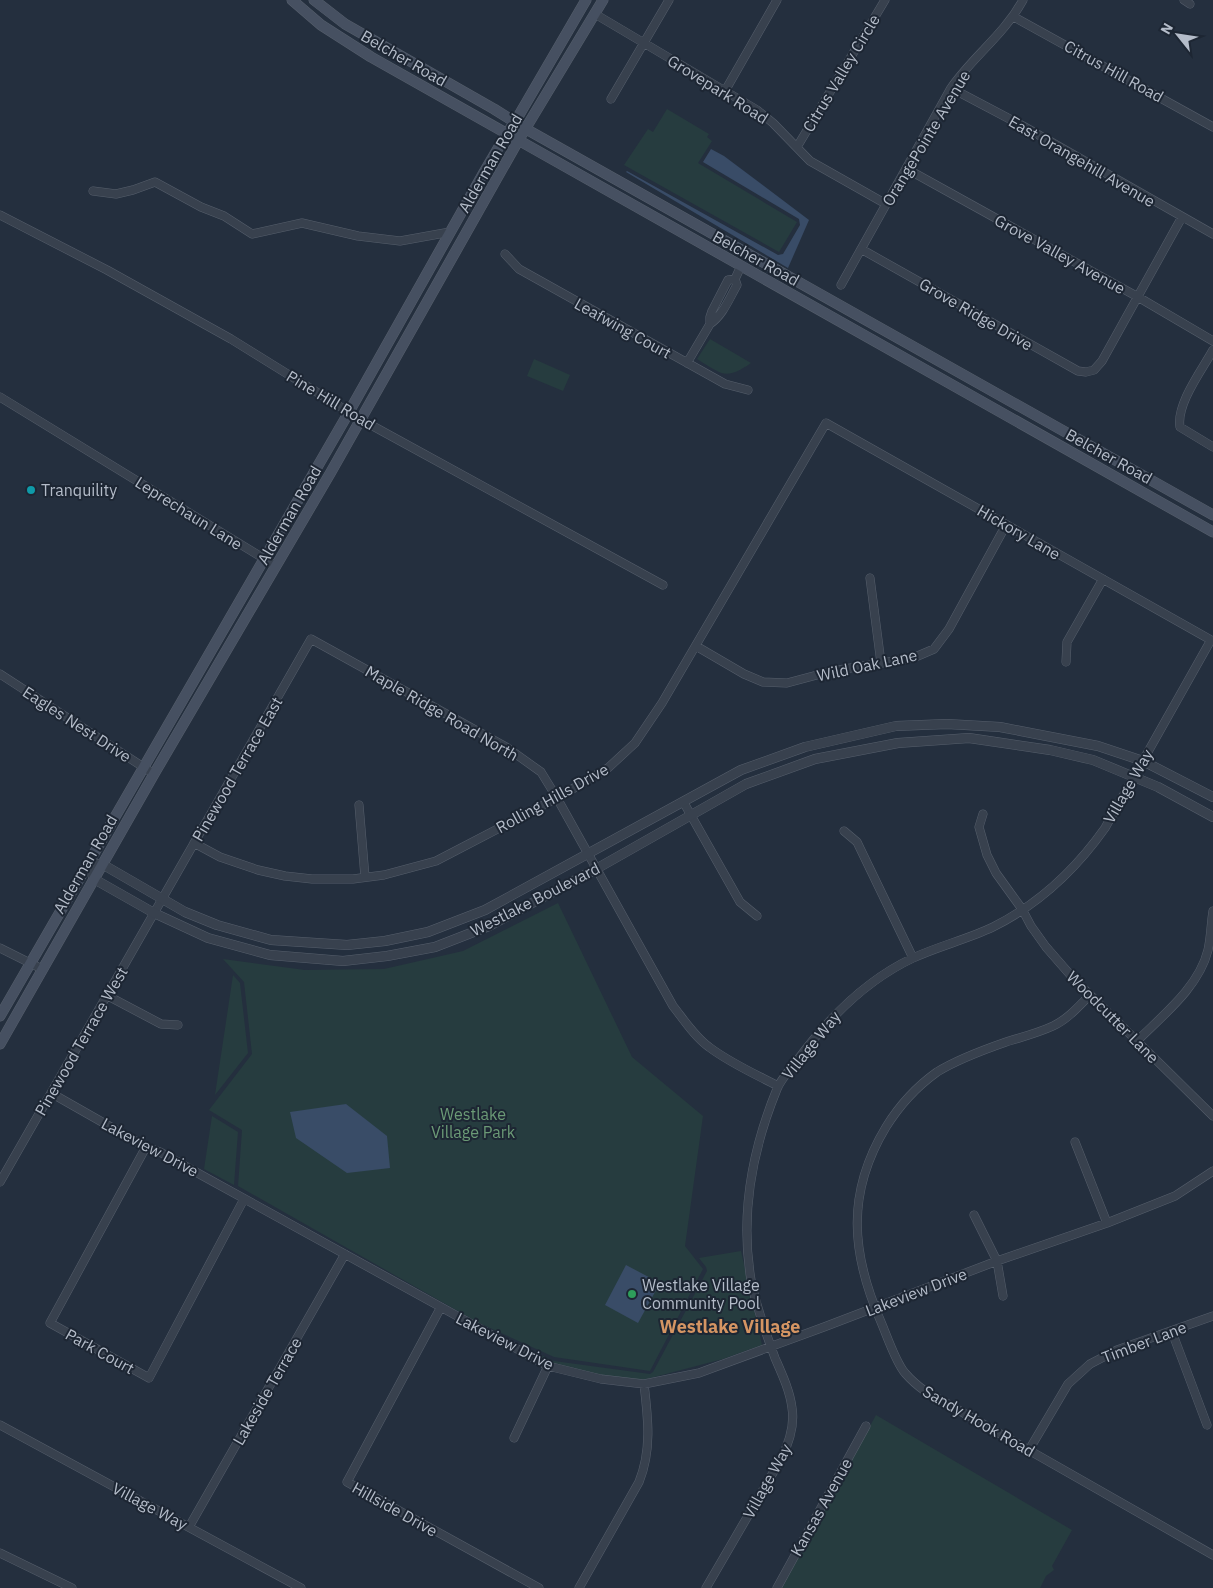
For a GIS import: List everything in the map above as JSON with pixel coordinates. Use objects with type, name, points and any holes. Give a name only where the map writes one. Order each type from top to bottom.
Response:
[{"type":"main road","name":"Belcher Road","points":[[292,0],[321,26],[347,43],[1213,532]]},
{"type":"main road","name":"Belcher Road","points":[[314,0],[345,24],[526,129],[1213,515]]},
{"type":"main road","name":"Alderman Road","points":[[0,1016],[350,412],[507,133],[516,122],[586,0]]},
{"type":"main road","name":"Alderman Road","points":[[0,1044],[102,864],[276,566],[518,141],[604,0]]},
{"type":"main road","points":[[741,266],[748,253]]},
{"type":"street","points":[[612,99],[669,0]]},
{"type":"street","points":[[724,91],[777,0]]},
{"type":"street","name":"Citrus Valley Circle","points":[[797,147],[885,0]]},
{"type":"street","name":"OrangePointe Avenue","points":[[841,285],[951,88],[962,72],[995,40],[1014,16],[1023,0]]},
{"type":"street","name":"Grovepark Road","points":[[595,14],[757,110],[773,123],[810,161],[886,204]]},
{"type":"street","name":"Citrus Hill Road","points":[[1014,16],[1213,126]]},
{"type":"street","name":"East Orangehill Avenue","points":[[951,88],[1023,126],[1213,234]]},
{"type":"street","name":"Grove Valley Avenue","points":[[907,169],[1138,296],[1213,341]]},
{"type":"street","points":[[93,190],[116,194],[155,182],[201,207],[224,216],[252,234],[302,224],[358,236],[400,241],[450,232]]},
{"type":"street","name":"Pine Hill Road","points":[[0,215],[98,265],[224,335],[360,419],[663,585]]},
{"type":"street","points":[[1138,296],[1182,217]]},
{"type":"street","name":"Grove Ridge Drive","points":[[861,249],[1078,371],[1094,370],[1102,361],[1138,296]]},
{"type":"street","name":"Leafwing Court","points":[[505,254],[519,269],[725,384],[748,390]]},
{"type":"street","points":[[687,363],[710,324],[724,309],[737,285],[735,278],[741,266]]},
{"type":"street","points":[[710,324],[710,316],[728,280],[735,278]]},
{"type":"street","points":[[715,304],[724,309]]},
{"type":"street","points":[[1213,350],[1185,401],[1178,419],[1180,426],[1213,447]]},
{"type":"street","name":"Leprechaun Lane","points":[[0,397],[276,566]]},
{"type":"street","name":"Hickory Lane","points":[[826,423],[1211,640]]},
{"type":"street","name":"Rolling Hills Drive","points":[[194,844],[220,857],[248,867],[285,876],[335,880],[407,870],[436,862],[557,798],[608,768],[636,743],[662,704],[826,423]]},
{"type":"street","name":"Wild Oak Lane","points":[[696,646],[744,674],[763,682],[787,683],[832,672],[913,658],[934,649],[950,629],[1006,524]]},
{"type":"street","points":[[870,578],[880,663]]},
{"type":"street","points":[[1066,662],[1067,642],[1103,580]]},
{"type":"street","name":"Maple Ridge Road North","points":[[311,639],[506,747],[541,772],[652,971],[673,1006],[688,1026],[708,1046],[733,1063],[778,1086]]},
{"type":"street","name":"Pinewood Terrace East","points":[[162,899],[311,639]]},
{"type":"street","name":"Village Way","points":[[706,1588],[789,1443],[792,1408],[785,1382],[756,1305],[751,1279],[747,1231],[748,1201],[758,1141],[778,1086],[822,1028],[863,990],[913,958],[964,940],[994,926],[1022,909],[1043,895],[1091,847],[1105,828],[1135,777],[1211,640]]},
{"type":"street","name":"Eagles Nest Drive","points":[[0,674],[154,774]]},
{"type":"street","name":"Westlake Boulevard","points":[[102,864],[184,912],[217,925],[271,940],[347,945],[385,941],[428,932],[485,910],[684,803],[741,770],[806,747],[896,726],[947,724],[1000,727],[1098,746],[1143,761],[1213,797]]},
{"type":"street","name":"Westlake Boulevard","points":[[94,879],[154,912],[208,938],[270,955],[343,961],[387,956],[435,946],[490,926],[596,869],[746,784],[815,760],[898,742],[946,739],[978,740],[1050,750],[1093,760],[1158,787],[1213,817]]},
{"type":"street","points":[[684,803],[740,902],[757,916]]},
{"type":"street","points":[[359,805],[365,877]]},
{"type":"street","name":"Woodcutter Lane","points":[[983,814],[979,827],[987,855],[996,873],[1046,947],[1090,995],[1213,1116]]},
{"type":"street","points":[[844,832],[857,842],[913,958]]},
{"type":"street","points":[[94,879],[88,864],[102,864]]},
{"type":"street","name":"Pinewood Terrace West","points":[[0,1182],[162,899]]},
{"type":"street","points":[[1137,1042],[1184,993],[1199,972],[1208,950],[1213,911]]},
{"type":"street","points":[[0,948],[42,969]]},
{"type":"street","name":"Sandy Hook Road","points":[[1090,995],[1072,1014],[1054,1026],[956,1061],[936,1073],[912,1092],[896,1110],[875,1145],[864,1173],[857,1205],[859,1252],[875,1308],[904,1373],[925,1392],[1213,1555]]},
{"type":"street","points":[[108,996],[161,1024],[178,1025]]},
{"type":"street","name":"Lakeview Drive","points":[[51,1093],[146,1147],[160,1152],[548,1366],[601,1379],[644,1384],[699,1373],[996,1261],[1106,1223],[1175,1196],[1213,1170]]},
{"type":"street","points":[[1075,1142],[1106,1223]]},
{"type":"street","name":"Park Court","points":[[146,1147],[50,1323],[149,1378],[244,1199]]},
{"type":"street","points":[[974,1215],[996,1261],[1003,1296]]},
{"type":"street","name":"Lakeside Terrace","points":[[189,1528],[345,1254]]},
{"type":"street","name":"Hillside Drive","points":[[441,1307],[347,1482],[539,1588]]},
{"type":"street","name":"Timber Lane","points":[[1029,1450],[1068,1384],[1090,1364],[1117,1350],[1213,1316]]},
{"type":"street","points":[[1172,1332],[1207,1425]]},
{"type":"street","points":[[514,1438],[548,1366]]},
{"type":"street","points":[[578,1588],[639,1482],[646,1466],[648,1437],[644,1384]]},
{"type":"street","name":"Village Way","points":[[0,1425],[301,1588]]},
{"type":"street","name":"Kansas Avenue","points":[[777,1588],[866,1426]]},
{"type":"street","points":[[0,1554],[72,1588]]},
{"type":"green space","points":[[667,109],[709,134],[707,137],[712,141],[698,163],[797,222],[779,252],[624,165],[648,129],[653,132]]},
{"type":"green space","points":[[710,339],[751,363],[729,374],[718,372],[697,359]]},
{"type":"green space","points":[[534,359],[570,375],[563,391],[527,376]]},
{"type":"green space","name":"Westlake Village Park","points":[[558,903],[632,1057],[703,1116],[685,1246],[703,1269],[650,1371],[554,1357],[479,1323],[238,1186],[242,1130],[209,1110],[252,1054],[244,982],[223,959],[305,970],[384,969],[463,951]]},
{"type":"green space","points":[[233,975],[240,983],[248,1053],[215,1095]]},
{"type":"green space","points":[[212,1116],[238,1132],[234,1185],[204,1169]]},
{"type":"green space","points":[[741,1251],[762,1345],[723,1359],[643,1380],[601,1375],[549,1362],[515,1343],[554,1361],[650,1374],[653,1372],[707,1271],[699,1258]]},
{"type":"green space","points":[[876,1415],[1072,1530],[1052,1566],[1054,1570],[1046,1576],[1040,1588],[782,1588]]},
{"type":"water","points":[[711,149],[724,156],[809,220],[788,268],[626,172],[778,255],[783,254],[800,225],[799,219],[703,162]]},
{"type":"water","points":[[346,1104],[387,1136],[390,1168],[347,1173],[296,1138],[290,1112]]},
{"type":"water","name":"Westlake Village Community Pool","points":[[626,1265],[660,1283],[638,1323],[605,1305]]},
{"type":"place","name":"Tranquility","points":[[31,490]]},
{"type":"place","name":"Westlake Village Community Pool","points":[[632,1294]]},
{"type":"district","name":"Westlake Village","points":[[730,1327]]}]
